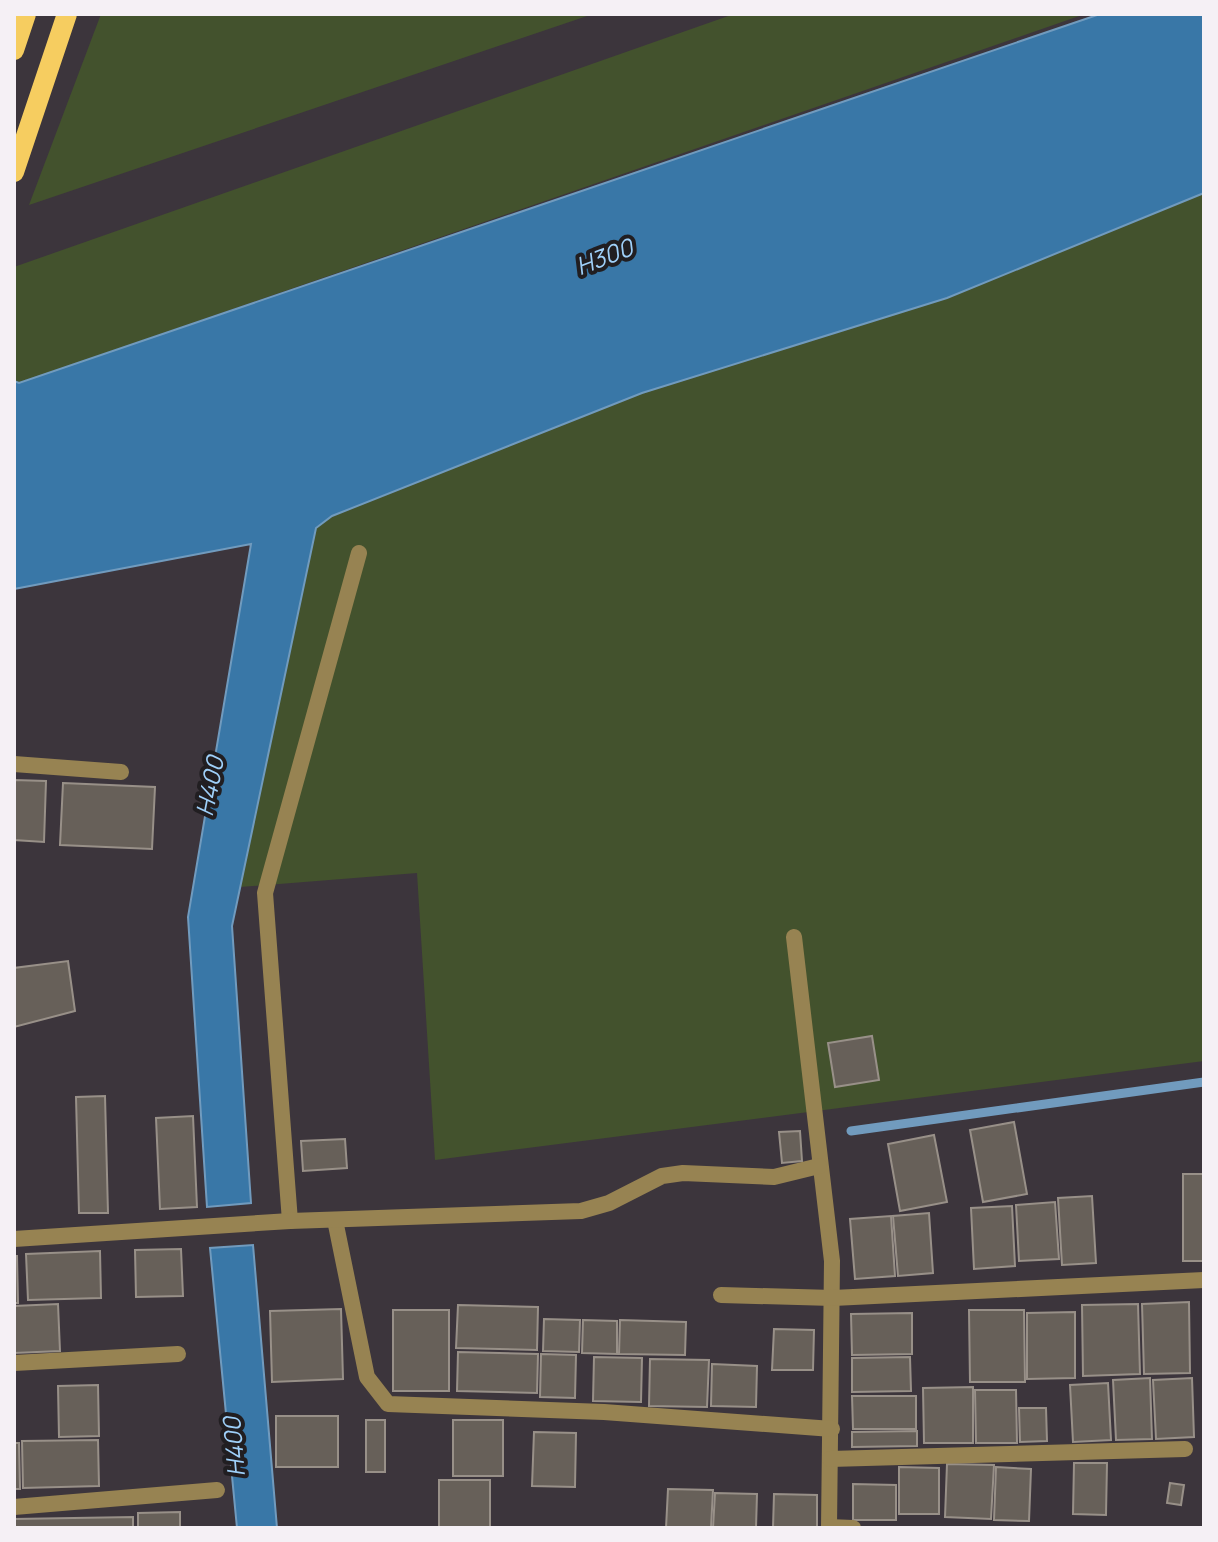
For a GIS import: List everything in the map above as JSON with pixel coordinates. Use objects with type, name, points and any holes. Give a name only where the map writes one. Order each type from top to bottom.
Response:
[{"type":"main road","points":[[14,50],[26,14]]},
{"type":"main road","points":[[14,172],[67,14]]},
{"type":"street","points":[[290,1221],[265,893],[359,553]]},
{"type":"street","points":[[14,764],[121,772]]},
{"type":"street","points":[[794,937],[821,1146],[819,1166],[833,1298],[829,1527],[853,1528]]},
{"type":"street","points":[[14,1239],[194,1230],[290,1221],[581,1211],[609,1203],[662,1176],[683,1173],[774,1177],[819,1166]]},
{"type":"street","points":[[335,1220],[367,1377],[388,1404],[604,1412],[832,1429]]},
{"type":"street","points":[[721,1295],[833,1298],[1204,1280]]},
{"type":"street","points":[[14,1363],[178,1354]]},
{"type":"street","points":[[830,1459],[1185,1449]]},
{"type":"street","points":[[14,1507],[217,1490]]},
{"type":"green space","points":[[101,14],[593,14],[29,205]]},
{"type":"green space","points":[[734,14],[1085,14],[19,383],[14,381],[14,267]]},
{"type":"green space","points":[[1204,193],[1204,1061],[435,1160],[417,873],[240,887],[316,528],[332,516],[642,393],[947,298]]},
{"type":"water","name":"H300","points":[[1100,14],[1204,14],[1204,193],[947,298],[642,393],[332,516],[316,528],[232,926],[251,1203],[207,1207],[188,917],[251,544],[14,589],[14,381],[19,383]]},
{"type":"water","name":"H400","points":[[253,1245],[277,1528],[237,1528],[210,1248]]},
{"type":"building","points":[[14,780],[46,781],[44,842],[14,840]]},
{"type":"building","points":[[63,783],[155,787],[152,849],[60,845]]},
{"type":"building","points":[[68,961],[75,1011],[14,1027],[14,968]]},
{"type":"building","points":[[872,1036],[879,1080],[835,1087],[828,1043]]},
{"type":"building","points":[[105,1096],[108,1213],[79,1213],[76,1097]]},
{"type":"building","points":[[193,1116],[197,1207],[160,1209],[156,1118]]},
{"type":"building","points":[[1014,1122],[1027,1194],[983,1202],[970,1130]]},
{"type":"building","points":[[800,1131],[802,1161],[782,1163],[779,1132]]},
{"type":"building","points":[[934,1135],[947,1202],[900,1211],[888,1144]]},
{"type":"building","points":[[345,1139],[347,1168],[303,1171],[301,1141]]},
{"type":"building","points":[[1183,1174],[1204,1174],[1204,1261],[1183,1261]]},
{"type":"building","points":[[1092,1196],[1096,1263],[1062,1265],[1058,1198]]},
{"type":"building","points":[[1055,1202],[1059,1259],[1019,1261],[1016,1205]]},
{"type":"building","points":[[1012,1206],[1015,1266],[974,1269],[971,1208]]},
{"type":"building","points":[[929,1213],[933,1273],[898,1276],[893,1216]]},
{"type":"building","points":[[891,1216],[895,1276],[855,1279],[850,1219]]},
{"type":"building","points":[[181,1249],[183,1296],[136,1297],[135,1250]]},
{"type":"building","points":[[100,1251],[101,1298],[28,1300],[26,1254]]},
{"type":"building","points":[[14,1256],[17,1256],[18,1303],[14,1303]]},
{"type":"building","points":[[1189,1302],[1190,1373],[1144,1374],[1142,1304]]},
{"type":"building","points":[[58,1304],[60,1351],[14,1353],[14,1306]]},
{"type":"building","points":[[1138,1304],[1140,1374],[1083,1376],[1082,1305]]},
{"type":"building","points":[[458,1305],[538,1307],[537,1350],[456,1348]]},
{"type":"building","points":[[341,1309],[343,1379],[272,1382],[270,1311]]},
{"type":"building","points":[[393,1310],[449,1310],[449,1391],[393,1391]]},
{"type":"building","points":[[969,1310],[1024,1310],[1025,1382],[970,1382]]},
{"type":"building","points":[[1075,1312],[1075,1378],[1027,1379],[1027,1313]]},
{"type":"building","points":[[912,1313],[912,1354],[852,1355],[851,1314]]},
{"type":"building","points":[[544,1319],[580,1320],[579,1352],[543,1351]]},
{"type":"building","points":[[583,1320],[617,1321],[617,1354],[582,1353]]},
{"type":"building","points":[[620,1320],[686,1322],[685,1355],[619,1354]]},
{"type":"building","points":[[774,1329],[814,1330],[813,1370],[772,1370]]},
{"type":"building","points":[[458,1352],[538,1354],[537,1393],[457,1391]]},
{"type":"building","points":[[541,1354],[576,1355],[575,1398],[540,1397]]},
{"type":"building","points":[[594,1357],[642,1358],[641,1402],[593,1401]]},
{"type":"building","points":[[910,1357],[911,1391],[852,1392],[852,1358]]},
{"type":"building","points":[[650,1359],[709,1360],[707,1407],[649,1406]]},
{"type":"building","points":[[712,1364],[757,1366],[756,1407],[711,1406]]},
{"type":"building","points":[[1150,1378],[1152,1439],[1116,1440],[1113,1380]]},
{"type":"building","points":[[1192,1378],[1194,1437],[1156,1439],[1153,1380]]},
{"type":"building","points":[[1108,1383],[1111,1440],[1073,1442],[1070,1385]]},
{"type":"building","points":[[98,1385],[99,1436],[59,1437],[58,1386]]},
{"type":"building","points":[[973,1387],[973,1443],[924,1443],[923,1388]]},
{"type":"building","points":[[975,1390],[1016,1390],[1017,1443],[976,1443]]},
{"type":"building","points":[[852,1396],[916,1396],[916,1429],[853,1429]]},
{"type":"building","points":[[1019,1408],[1046,1408],[1047,1441],[1020,1442]]},
{"type":"building","points":[[276,1416],[338,1416],[338,1467],[276,1467]]},
{"type":"building","points":[[366,1420],[385,1420],[385,1472],[366,1472]]},
{"type":"building","points":[[453,1420],[503,1420],[503,1476],[453,1476]]},
{"type":"building","points":[[917,1431],[917,1446],[852,1447],[852,1432]]},
{"type":"building","points":[[534,1432],[576,1433],[575,1487],[532,1486]]},
{"type":"building","points":[[98,1440],[99,1486],[23,1488],[22,1441]]},
{"type":"building","points":[[14,1443],[19,1443],[20,1489],[14,1489]]},
{"type":"building","points":[[1074,1463],[1107,1463],[1106,1515],[1073,1514]]},
{"type":"building","points":[[947,1464],[994,1465],[991,1519],[945,1517]]},
{"type":"building","points":[[899,1467],[939,1468],[939,1514],[899,1514]]},
{"type":"building","points":[[996,1467],[1031,1469],[1029,1521],[994,1520]]},
{"type":"building","points":[[439,1480],[490,1480],[490,1528],[439,1528]]},
{"type":"building","points":[[1170,1483],[1184,1485],[1181,1505],[1167,1503]]},
{"type":"building","points":[[853,1484],[896,1485],[896,1520],[853,1520]]},
{"type":"building","points":[[668,1489],[713,1490],[711,1528],[666,1528]]},
{"type":"building","points":[[715,1493],[757,1494],[756,1528],[713,1528]]},
{"type":"building","points":[[774,1494],[817,1495],[817,1528],[773,1528]]},
{"type":"building","points":[[180,1512],[180,1528],[138,1528],[138,1513]]},
{"type":"building","points":[[133,1517],[133,1528],[14,1528],[14,1519]]},
{"type":"waterway","points":[[851,1131],[1204,1082]]}]
